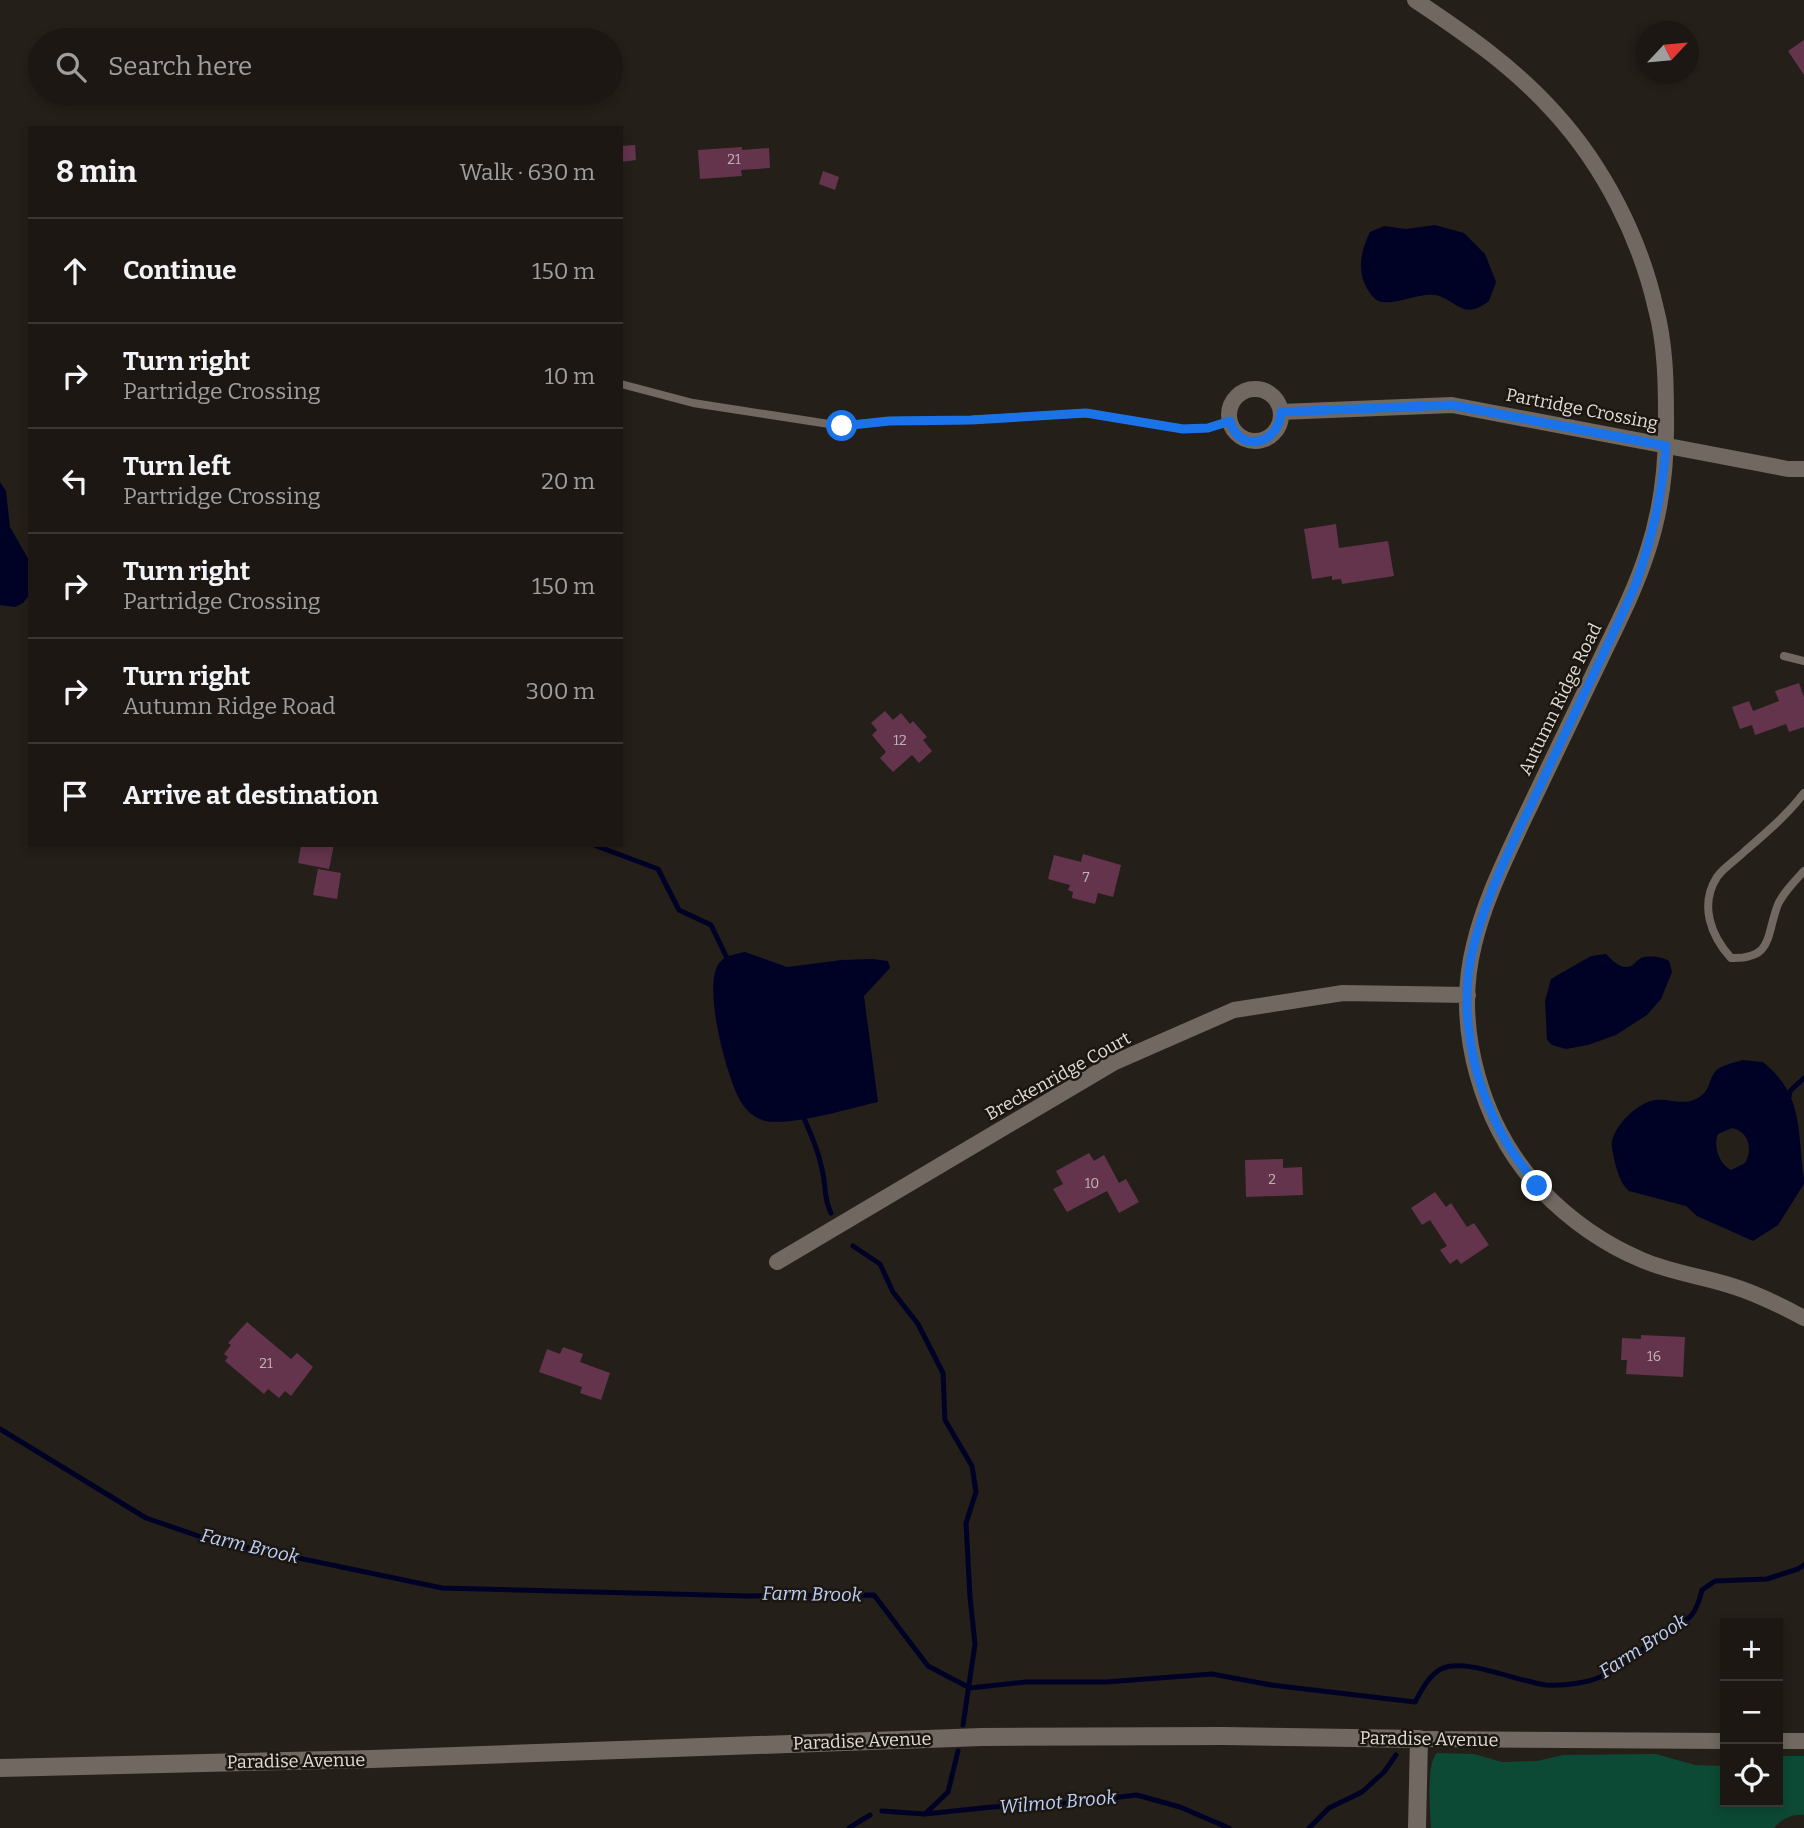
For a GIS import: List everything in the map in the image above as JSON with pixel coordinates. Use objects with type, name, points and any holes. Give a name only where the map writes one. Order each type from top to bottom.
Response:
[{"type":"street","name":"Autumn Ridge Road","points":[[1415,0],[1489,50],[1527,84],[1585,149],[1610,191],[1646,271],[1657,311],[1663,349],[1666,446],[1658,512],[1647,552],[1622,613],[1505,859],[1485,908],[1474,946],[1468,995],[1469,1031],[1476,1067],[1493,1118],[1516,1158],[1537,1186],[1563,1212],[1592,1233],[1643,1261],[1731,1285],[1769,1299],[1804,1318]]},
{"type":"street","points":[[1250,390],[1267,392],[1281,412],[1277,429],[1264,440],[1255,442],[1238,436],[1230,421],[1228,413],[1235,398],[1250,390]]},
{"type":"street","name":"Partridge Crossing","points":[[1281,412],[1452,405],[1788,469],[1804,469]]},
{"type":"street","name":"Breckenridge Court","points":[[777,1262],[1114,1063],[1234,1010],[1343,993],[1468,995]]},
{"type":"street","name":"Paradise Avenue","points":[[0,1768],[372,1759],[982,1737],[1223,1736],[1720,1741]]},
{"type":"street","points":[[1417,1828],[1419,1739]]},
{"type":"street","points":[[1783,1741],[1804,1741]]},
{"type":"lane","points":[[623,385],[693,403],[842,426],[889,421],[971,420],[1086,413],[1183,429],[1208,428],[1230,421]]},
{"type":"lane","points":[[1784,656],[1804,661]]},
{"type":"lane","points":[[1804,793],[1762,837],[1717,876],[1708,909],[1710,927],[1717,943],[1731,958],[1748,958],[1761,951],[1769,936],[1778,904],[1804,871]]},
{"type":"green space","points":[[1437,1753],[1474,1754],[1502,1762],[1537,1761],[1563,1755],[1656,1754],[1695,1765],[1720,1766],[1720,1807],[1783,1807],[1783,1756],[1804,1756],[1804,1815],[1788,1818],[1774,1828],[1431,1828],[1430,1777]]},
{"type":"water","points":[[1435,225],[1464,233],[1485,254],[1496,282],[1489,301],[1480,307],[1466,309],[1435,295],[1389,302],[1375,299],[1366,286],[1361,271],[1362,255],[1370,232],[1384,226],[1406,229]]},
{"type":"water","points":[[0,482],[6,491],[10,527],[28,558],[28,597],[15,607],[0,605]]},
{"type":"water","points":[[745,952],[787,967],[842,960],[888,961],[890,968],[864,996],[878,1102],[806,1119],[777,1122],[759,1118],[746,1108],[735,1090],[723,1053],[713,989],[720,962],[728,956]]},
{"type":"water","points":[[1606,954],[1624,967],[1631,966],[1644,957],[1669,961],[1672,972],[1661,999],[1647,1015],[1616,1035],[1566,1049],[1552,1045],[1547,1040],[1545,1001],[1551,979],[1591,956]]},
{"type":"water","points":[[1743,1060],[1763,1062],[1786,1087],[1799,1129],[1804,1178],[1804,1184],[1778,1225],[1753,1241],[1697,1216],[1686,1206],[1629,1191],[1619,1175],[1612,1146],[1617,1129],[1637,1108],[1654,1100],[1684,1102],[1696,1099],[1706,1091],[1716,1070]],"holes":[[[1732,1128],[1746,1137],[1749,1152],[1745,1163],[1731,1170],[1720,1159],[1717,1139],[1718,1134]]]},
{"type":"building","points":[[1804,40],[1804,75],[1788,51]]},
{"type":"building","points":[[635,145],[636,160],[623,162],[623,146]]},
{"type":"building","points":[[742,147],[742,150],[769,148],[770,168],[741,170],[742,176],[700,179],[698,150]]},
{"type":"building","points":[[823,171],[839,177],[835,190],[819,184]]},
{"type":"building","points":[[1336,524],[1339,548],[1388,541],[1394,576],[1342,584],[1341,579],[1332,580],[1332,576],[1312,579],[1304,529]]},
{"type":"building","points":[[1799,683],[1804,697],[1804,727],[1789,732],[1786,724],[1755,735],[1752,725],[1740,729],[1732,707],[1749,701],[1753,711],[1779,701],[1775,691]]},
{"type":"building","points":[[885,711],[893,720],[901,713],[910,724],[913,721],[927,737],[923,740],[932,751],[919,763],[912,755],[893,772],[880,758],[886,752],[872,735],[877,730],[871,723]]},
{"type":"building","points":[[301,847],[334,847],[329,869],[298,863]]},
{"type":"building","points":[[1083,854],[1121,865],[1113,897],[1098,893],[1095,904],[1072,898],[1073,892],[1068,890],[1070,885],[1048,879],[1054,855],[1081,862]]},
{"type":"building","points":[[318,869],[341,873],[337,899],[313,895]]},
{"type":"building","points":[[1089,1153],[1094,1161],[1104,1155],[1119,1183],[1126,1179],[1139,1202],[1119,1213],[1107,1191],[1067,1212],[1053,1189],[1063,1184],[1056,1171]]},
{"type":"building","points":[[1283,1159],[1283,1168],[1302,1167],[1303,1195],[1246,1197],[1245,1160]]},
{"type":"building","points":[[1435,1192],[1446,1207],[1451,1203],[1467,1227],[1474,1223],[1489,1245],[1461,1264],[1457,1259],[1450,1264],[1440,1250],[1447,1246],[1430,1220],[1422,1225],[1411,1208]]},
{"type":"building","points":[[247,1322],[291,1359],[297,1353],[313,1367],[291,1396],[285,1391],[279,1398],[268,1389],[264,1394],[225,1361],[228,1357],[224,1354],[231,1345],[228,1343]]},
{"type":"building","points":[[1641,1335],[1685,1337],[1683,1377],[1626,1374],[1627,1360],[1621,1360],[1622,1338],[1641,1339]]},
{"type":"building","points":[[563,1347],[583,1354],[580,1362],[610,1373],[601,1400],[580,1393],[582,1387],[539,1372],[547,1349],[560,1354]]},
{"type":"waterway","points":[[599,847],[658,869],[679,910],[711,925],[728,960]]},
{"type":"waterway","points":[[1789,1097],[1790,1091],[1804,1078]]},
{"type":"waterway","points":[[802,1114],[819,1158],[831,1213]]},
{"type":"waterway","points":[[853,1246],[880,1264],[893,1292],[918,1324],[943,1373],[945,1420],[972,1466],[976,1492],[966,1523],[975,1644],[963,1725]]},
{"type":"waterway","name":"Farm Brook","points":[[0,1429],[146,1518],[207,1539],[442,1588],[747,1596],[874,1595],[928,1666],[970,1688],[1026,1682],[1106,1682],[1212,1674],[1271,1685],[1415,1702],[1433,1675],[1451,1666],[1477,1668],[1546,1685],[1584,1682],[1632,1659],[1656,1637],[1686,1620],[1695,1610],[1702,1590],[1715,1581],[1767,1579],[1804,1565]]},
{"type":"waterway","points":[[925,1814],[948,1792],[958,1751]]},
{"type":"waterway","points":[[1309,1828],[1329,1808],[1362,1792],[1384,1772],[1396,1755]]},
{"type":"waterway","name":"Wilmot Brook","points":[[882,1811],[925,1814],[992,1807],[1049,1805],[1137,1795],[1180,1807],[1229,1828]]},
{"type":"waterway","name":"Wilmot Brook","points":[[849,1828],[870,1815]]},
{"type":"route","points":[[842,426],[889,421],[971,420],[1086,413],[1183,429],[1208,428],[1230,421],[1238,436],[1255,442],[1271,436],[1277,429],[1281,412],[1452,405],[1666,446],[1658,512],[1635,586],[1505,859],[1485,908],[1474,946],[1468,995],[1469,1031],[1481,1088],[1504,1140],[1537,1186]]}]
